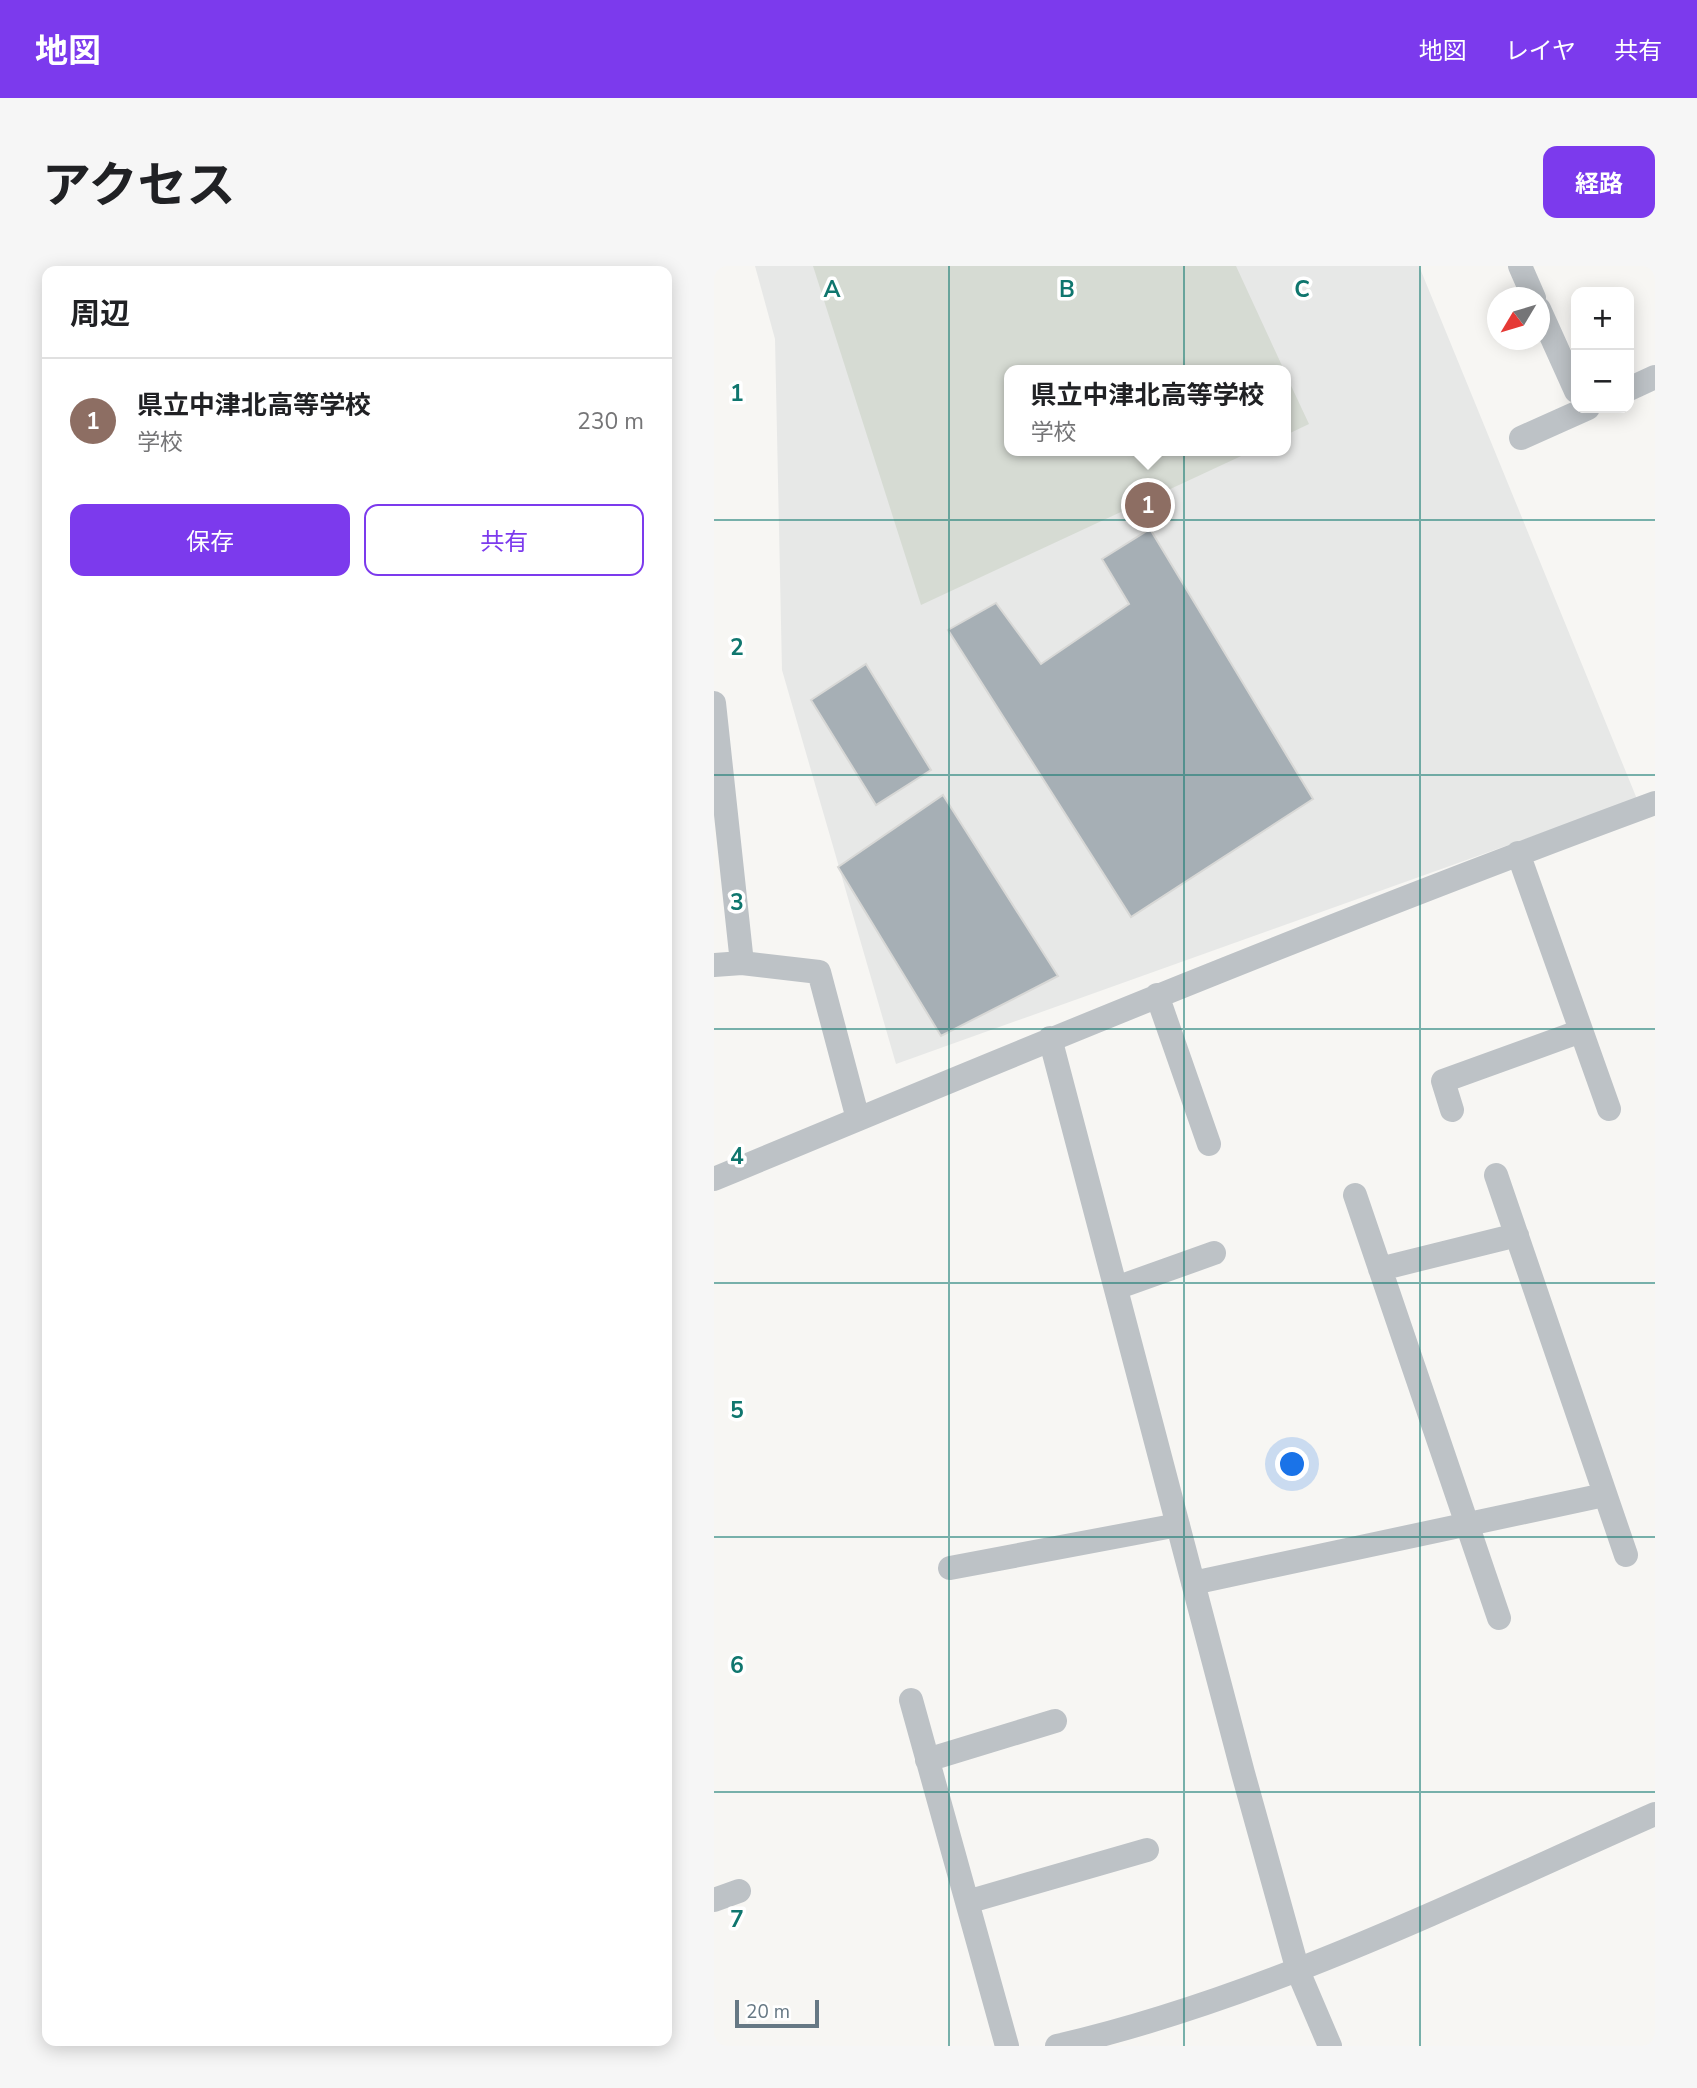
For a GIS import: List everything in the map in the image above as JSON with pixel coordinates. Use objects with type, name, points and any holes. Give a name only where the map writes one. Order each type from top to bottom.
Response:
[{"type":"street","points":[[1520,266],[1529,287]]},
{"type":"street","points":[[1550,333],[1571,378]]},
{"type":"street","points":[[1634,387],[1655,377]]},
{"type":"street","points":[[1521,438],[1571,411]]},
{"type":"street","points":[[714,703],[742,963]]},
{"type":"street","points":[[714,1180],[1157,995],[1518,853],[1655,803]]},
{"type":"street","points":[[1518,853],[1609,1109]]},
{"type":"street","points":[[714,965],[742,963],[819,972],[858,1119]]},
{"type":"street","points":[[1157,995],[1209,1144]]},
{"type":"street","points":[[1452,1110],[1443,1081],[1581,1031]]},
{"type":"street","points":[[1051,1038],[1193,1583],[1298,1971],[1330,2046]]},
{"type":"street","points":[[1496,1175],[1626,1555]]},
{"type":"street","points":[[1355,1195],[1499,1618]]},
{"type":"street","points":[[1380,1269],[1517,1236]]},
{"type":"street","points":[[1116,1288],[1214,1253]]},
{"type":"street","points":[[1193,1583],[1604,1495]]},
{"type":"street","points":[[950,1568],[1178,1525]]},
{"type":"street","points":[[911,1700],[1007,2046]]},
{"type":"street","points":[[927,1760],[1055,1721]]},
{"type":"street","points":[[1056,2046],[1116,2032],[1298,1971],[1655,1814]]},
{"type":"street","points":[[967,1902],[1147,1850]]},
{"type":"street","points":[[714,1900],[739,1891]]},
{"type":"shaded area","points":[[755,266],[1419,266],[1637,799],[896,1064],[782,670],[775,339]]},
{"type":"shaded area","points":[[813,266],[1236,266],[1282,365],[1004,365],[1004,456],[1241,456],[921,605]]},
{"type":"shaded area","points":[[1291,386],[1309,424],[1291,433]]},
{"type":"building","points":[[1150,529],[1313,799],[1131,917],[948,630],[996,603],[1041,664],[1129,604],[1102,559]]},
{"type":"building","points":[[866,664],[931,770],[876,805],[811,700]]},
{"type":"building","points":[[943,795],[1058,976],[941,1036],[838,867]]},
{"type":"place","name":"県立中津北高等学校","points":[[1148,505]]}]
